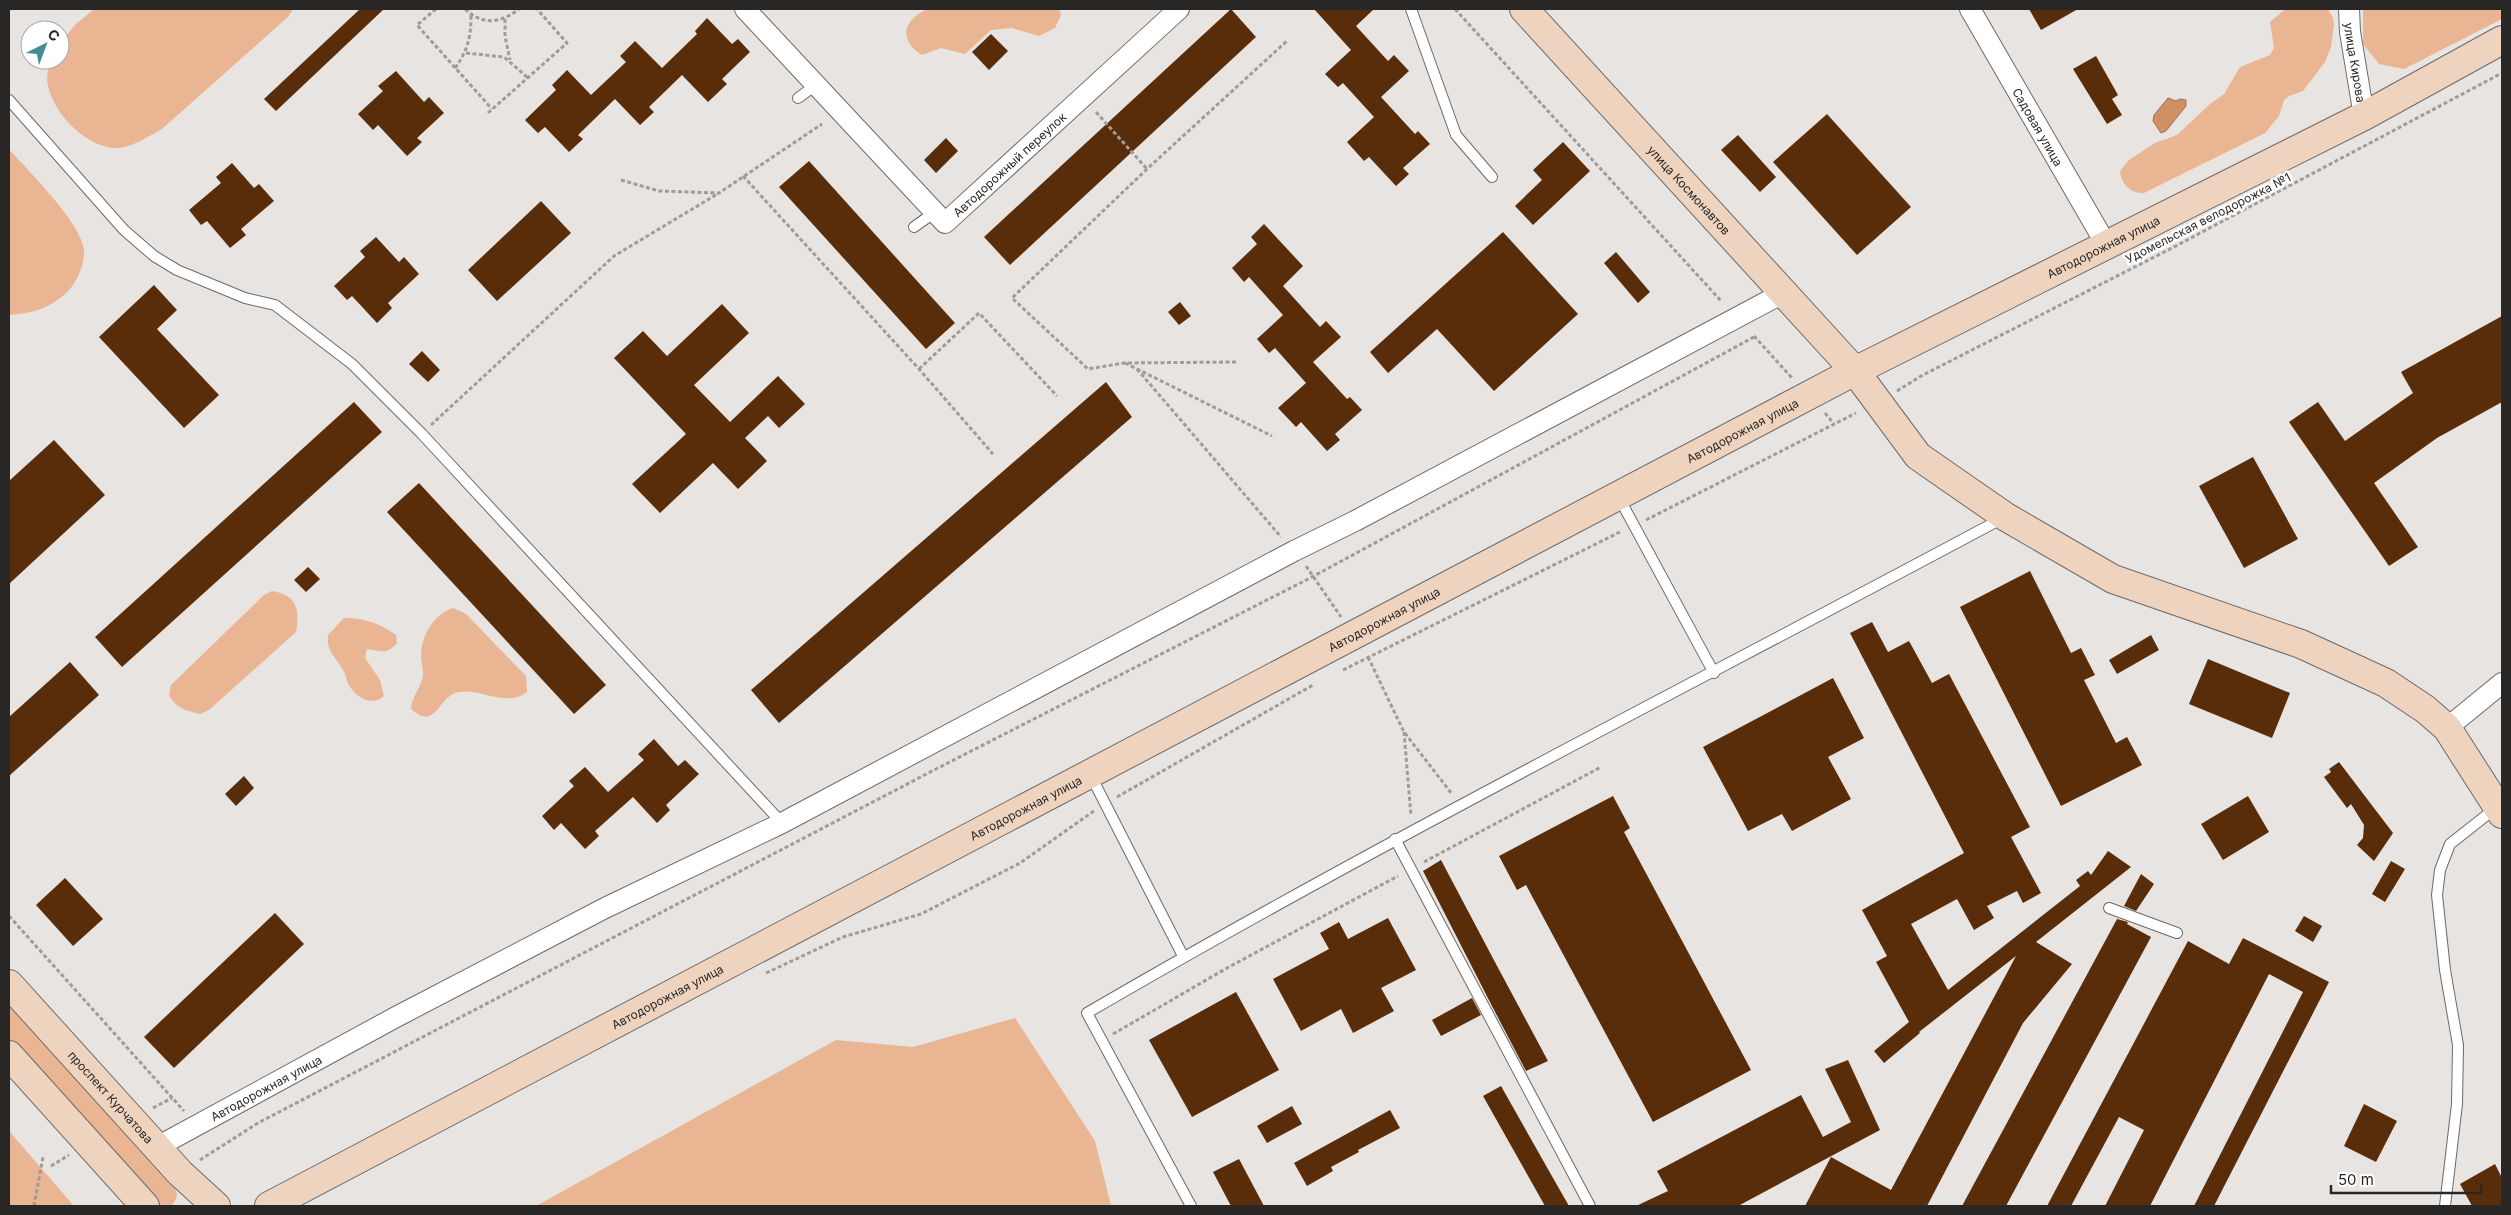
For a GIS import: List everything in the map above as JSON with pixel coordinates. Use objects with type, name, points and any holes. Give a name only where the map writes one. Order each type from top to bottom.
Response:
[{"type":"main road","name":"улица Космонавтов","points":[[1524,9],[1855,370],[1918,456],[2006,517],[2113,579],[2300,644],[2386,683],[2425,709],[2447,728],[2500,810]]},
{"type":"main road","name":"Автодорожная улица","points":[[270,1206],[1855,370],[2107,246],[2364,116],[2502,40]]},
{"type":"main road","name":"проспект Курчатова","points":[[9,984],[180,1173],[216,1206]]},
{"type":"main road","points":[[9,1056],[145,1206]]},
{"type":"street","name":"Автодорожный переулок","points":[[745,9],[945,223],[1179,9]]},
{"type":"street","name":"Садовая улица","points":[[1970,9],[2107,246]]},
{"type":"street","name":"улица Кирова","points":[[2348,9],[2364,116]]},
{"type":"street","name":"Автодорожная улица","points":[[157,1147],[605,908],[782,823],[1294,551],[1356,521],[1783,293]]},
{"type":"street","points":[[2447,728],[2502,683]]},
{"type":"lane","points":[[1411,9],[1456,135],[1492,177]]},
{"type":"lane","points":[[798,98],[816,85]]},
{"type":"lane","points":[[9,100],[124,230],[154,256],[177,270],[237,295],[275,305],[352,364],[422,434],[782,823]]},
{"type":"lane","points":[[914,227],[935,212]]},
{"type":"lane","points":[[1618,495],[1714,673]]},
{"type":"lane","points":[[1191,1206],[1087,1013],[1183,956],[1395,839],[1714,673],[2006,517]]},
{"type":"lane","points":[[1090,773],[1183,956]]},
{"type":"lane","points":[[2444,1206],[2457,1104],[2458,1045],[2444,960],[2437,895],[2440,870],[2450,844],[2500,810]]},
{"type":"lane","points":[[1395,839],[1590,1206]]},
{"type":"lane","points":[[2109,908],[2177,934]]},
{"type":"path","points":[[436,9],[417,25],[492,109]]},
{"type":"path","points":[[465,9],[471,15],[489,21],[506,19],[519,9]]},
{"type":"path","points":[[488,113],[567,43],[537,9]]},
{"type":"path","points":[[1455,9],[1834,424]]},
{"type":"path","points":[[455,68],[466,53],[472,37],[471,15]]},
{"type":"path","points":[[506,19],[506,43],[510,62]]},
{"type":"path","points":[[1236,362],[1124,362],[1088,369],[1012,298],[1147,169],[1288,40]]},
{"type":"path","points":[[466,53],[504,56],[528,78]]},
{"type":"path","name":"Удомельская велодорожка №1","points":[[1921,376],[2172,248],[2502,72]]},
{"type":"path","points":[[1083,96],[1147,169]]},
{"type":"path","points":[[422,434],[614,256],[719,193],[822,124]]},
{"type":"path","points":[[743,176],[919,369],[993,454]]},
{"type":"path","points":[[621,180],[659,191],[719,193]]},
{"type":"path","points":[[919,369],[979,313],[1057,396]]},
{"type":"path","points":[[180,1173],[258,1123],[936,769],[1314,576],[1754,337]]},
{"type":"path","points":[[1124,362],[1272,436]]},
{"type":"path","points":[[1137,368],[1314,576],[1368,657],[1404,732],[1461,806]]},
{"type":"path","points":[[1404,732],[1412,830]]},
{"type":"path","points":[[1101,1040],[1227,968],[1601,767]]},
{"type":"path","points":[[9,916],[196,1125]]},
{"type":"path","points":[[34,1206],[43,1157]]},
{"type":"shaded area","points":[[94,9],[293,9],[288,17],[162,129],[136,143],[119,148],[96,143],[74,129],[57,108],[52,97],[47,83],[49,70],[70,70],[70,31]]},
{"type":"shaded area","points":[[928,9],[1059,9],[1061,15],[1055,28],[1039,36],[1012,28],[991,30],[965,54],[941,48],[922,55],[909,43],[907,30],[913,18]]},
{"type":"shaded area","points":[[2285,9],[2328,9],[2333,18],[2331,47],[2325,62],[2303,91],[2284,100],[2279,116],[2265,133],[2144,193],[2131,190],[2122,180],[2120,171],[2129,160],[2155,143],[2177,135],[2210,104],[2224,94],[2240,67],[2270,55],[2274,48],[2270,22]]},
{"type":"shaded area","points":[[2363,9],[2502,9],[2502,19],[2404,69],[2379,64],[2363,44]]},
{"type":"shaded area","points":[[2168,98],[2176,101],[2180,99],[2186,100],[2186,106],[2166,131],[2161,133],[2153,121],[2154,115]]},
{"type":"shaded area","points":[[9,149],[52,197],[74,226],[81,239],[84,255],[76,281],[56,301],[35,311],[9,315]]},
{"type":"shaded area","points":[[272,591],[287,596],[295,605],[297,610],[296,632],[209,710],[200,714],[186,710],[175,703],[169,696],[171,685],[264,595]]},
{"type":"shaded area","points":[[453,608],[466,614],[526,676],[527,692],[511,698],[502,698],[458,692],[451,695],[432,715],[426,717],[419,715],[411,709],[423,677],[421,657],[423,641],[434,621]]},
{"type":"shaded area","points":[[344,618],[371,622],[384,627],[396,635],[397,643],[387,651],[367,649],[365,658],[380,680],[384,696],[374,701],[365,700],[352,690],[344,672],[330,650],[328,635]]},
{"type":"shaded area","points":[[9,1001],[170,1181],[177,1193],[172,1205],[158,1205],[9,1042]]},
{"type":"shaded area","points":[[1015,1018],[1095,1141],[1111,1206],[536,1206],[836,1040],[913,1047]]},
{"type":"shaded area","points":[[9,1131],[74,1206],[9,1206]]},
{"type":"building","points":[[360,9],[384,9],[276,111],[264,99]]},
{"type":"building","points":[[1231,9],[1256,37],[1010,265],[984,237]]},
{"type":"building","points":[[1314,9],[1374,9],[1356,26],[1388,61],[1394,55],[1409,71],[1381,97],[1415,134],[1418,131],[1430,144],[1403,168],[1409,174],[1396,186],[1369,157],[1364,161],[1347,142],[1374,117],[1343,83],[1338,87],[1325,74],[1351,50]]},
{"type":"building","points":[[2029,9],[2078,9],[2041,30]]},
{"type":"building","points":[[707,18],[732,44],[738,39],[750,52],[722,79],[727,84],[708,102],[682,75],[649,107],[654,112],[640,125],[615,99],[578,135],[583,139],[569,152],[545,127],[538,133],[525,120],[556,90],[552,85],[567,70],[591,95],[626,62],[620,56],[635,41],[662,68],[697,34],[695,31]]},
{"type":"building","points":[[991,34],[1008,51],[989,70],[972,52]]},
{"type":"building","points":[[2096,56],[2118,95],[2112,99],[2122,115],[2107,124],[2073,69]]},
{"type":"building","points":[[396,71],[424,102],[429,97],[444,113],[417,138],[422,142],[407,156],[378,125],[373,130],[358,114],[383,91],[378,86]]},
{"type":"building","points":[[1827,114],[1911,207],[1857,255],[1773,162]]},
{"type":"building","points":[[1738,135],[1776,177],[1760,192],[1721,150]]},
{"type":"building","points":[[946,138],[958,151],[936,173],[924,160]]},
{"type":"building","points":[[1563,142],[1590,171],[1533,225],[1515,206],[1542,180],[1533,170]]},
{"type":"building","points":[[809,161],[955,323],[926,349],[779,187]]},
{"type":"building","points":[[232,163],[254,188],[259,184],[274,201],[241,229],[246,235],[230,248],[207,221],[201,225],[189,210],[221,183],[216,177]]},
{"type":"building","points":[[541,201],[571,233],[497,301],[468,270]]},
{"type":"building","points":[[1264,224],[1303,266],[1283,286],[1320,327],[1326,321],[1341,337],[1313,362],[1347,399],[1350,397],[1362,410],[1335,434],[1340,440],[1327,451],[1301,422],[1296,427],[1278,408],[1306,383],[1275,348],[1269,353],[1257,339],[1283,315],[1249,277],[1244,282],[1232,268],[1257,244],[1251,237]]},
{"type":"building","points":[[1503,232],[1578,314],[1494,391],[1437,329],[1388,373],[1370,352]]},
{"type":"building","points":[[376,237],[399,262],[404,257],[419,274],[388,303],[392,308],[377,323],[352,296],[347,300],[334,286],[365,257],[360,251]]},
{"type":"building","points":[[1616,252],[1650,292],[1638,303],[1604,263]]},
{"type":"building","points":[[154,285],[177,310],[157,329],[219,395],[184,428],[99,337]]},
{"type":"building","points":[[1180,302],[1191,316],[1179,325],[1168,312]]},
{"type":"building","points":[[722,304],[749,333],[694,385],[730,422],[778,376],[805,404],[779,428],[768,416],[745,438],[767,461],[738,489],[713,463],[660,513],[632,484],[686,434],[614,358],[643,331],[667,356]]},
{"type":"building","points":[[2502,316],[2502,402],[2437,438],[2374,483],[2418,547],[2389,566],[2289,422],[2318,402],[2345,441],[2413,393],[2401,372]]},
{"type":"building","points":[[422,351],[440,370],[428,382],[409,364]]},
{"type":"building","points":[[1106,382],[1132,417],[779,723],[751,690]]},
{"type":"building","points":[[354,402],[382,432],[122,667],[95,637]]},
{"type":"building","points":[[54,440],[105,495],[9,584],[9,481]]},
{"type":"building","points":[[2253,457],[2298,539],[2244,568],[2199,486]]},
{"type":"building","points":[[419,483],[606,685],[574,714],[387,512]]},
{"type":"building","points":[[308,567],[320,579],[306,592],[294,580]]},
{"type":"building","points":[[2030,571],[2071,653],[2081,648],[2095,675],[2084,680],[2116,743],[2127,737],[2142,765],[2061,806],[1960,607]]},
{"type":"building","points":[[1872,622],[1888,652],[1909,641],[1932,683],[1949,674],[2030,827],[2011,837],[2041,893],[2023,903],[2017,891],[1987,906],[1994,918],[1974,930],[1957,899],[1911,924],[1948,990],[2080,886],[2076,880],[2088,871],[2091,875],[2108,851],[2131,867],[2036,942],[2072,964],[2023,1023],[1927,1206],[1805,1206],[1831,1157],[1891,1190],[2016,956],[1919,1032],[1884,1063],[1874,1051],[1909,1022],[1876,962],[1887,956],[1862,910],[1964,853],[1850,633]]},
{"type":"building","points":[[2151,635],[2159,650],[2117,674],[2109,660]]},
{"type":"building","points":[[2208,659],[2290,693],[2272,738],[2189,704]]},
{"type":"building","points":[[70,662],[99,695],[9,776],[9,717]]},
{"type":"building","points":[[1833,678],[1864,738],[1828,757],[1851,799],[1792,831],[1782,814],[1748,831],[1703,747]]},
{"type":"building","points":[[654,739],[678,766],[685,760],[699,774],[666,805],[670,810],[657,823],[633,797],[595,831],[599,836],[585,849],[561,823],[554,830],[542,816],[574,786],[569,781],[585,767],[608,792],[644,760],[638,754]]},
{"type":"building","points":[[2339,762],[2393,833],[2374,861],[2357,845],[2363,838],[2364,825],[2351,804],[2347,808],[2324,777],[2331,772],[2329,769]]},
{"type":"building","points":[[244,776],[254,788],[236,806],[225,794]]},
{"type":"building","points":[[1613,796],[1630,828],[1624,832],[1751,1070],[1653,1122],[1526,885],[1517,890],[1499,856]]},
{"type":"building","points":[[2248,796],[2269,832],[2223,860],[2201,824]]},
{"type":"building","points":[[1441,860],[1548,1061],[1526,1071],[1423,871]]},
{"type":"building","points":[[2391,861],[2405,869],[2385,902],[2372,894]]},
{"type":"building","points":[[2141,874],[2154,884],[2136,911],[2124,906]]},
{"type":"building","points":[[65,878],[103,919],[73,946],[36,905]]},
{"type":"building","points":[[275,913],[304,944],[174,1068],[144,1037]]},
{"type":"building","points":[[2304,916],[2322,926],[2313,942],[2295,931]]},
{"type":"building","points":[[1388,918],[1416,970],[1381,988],[1394,1011],[1353,1033],[1341,1009],[1301,1031],[1273,979],[1329,949],[1320,933],[1339,922],[1348,939]]},
{"type":"building","points":[[2117,919],[2128,922],[2127,924],[2151,937],[2006,1206],[1962,1206]]},
{"type":"building","points":[[2243,938],[2329,982],[2214,1206],[2194,1206],[2303,992],[2269,974],[2150,1206],[2105,1206],[2144,1130],[2119,1117],[2071,1206],[2047,1206],[2188,941],[2229,964]]},
{"type":"building","points":[[1236,992],[1279,1070],[1192,1117],[1149,1040]]},
{"type":"building","points":[[1472,998],[1481,1015],[1441,1036],[1432,1020]]},
{"type":"building","points":[[1848,1060],[1880,1130],[1738,1206],[1636,1206],[1668,1191],[1657,1171],[1801,1095],[1823,1137],[1851,1122],[1825,1069]]},
{"type":"building","points":[[1501,1086],[1569,1206],[1545,1206],[1483,1096]]},
{"type":"building","points":[[2364,1104],[2397,1121],[2376,1162],[2344,1146]]},
{"type":"building","points":[[1292,1106],[1302,1124],[1267,1143],[1257,1126]]},
{"type":"building","points":[[1390,1110],[1400,1128],[1358,1150],[1359,1152],[1331,1167],[1333,1171],[1307,1186],[1294,1163]]},
{"type":"building","points":[[1239,1159],[1264,1206],[1231,1206],[1213,1172]]},
{"type":"building","points":[[2495,1164],[2502,1178],[2502,1206],[2472,1206],[2460,1184]]}]
